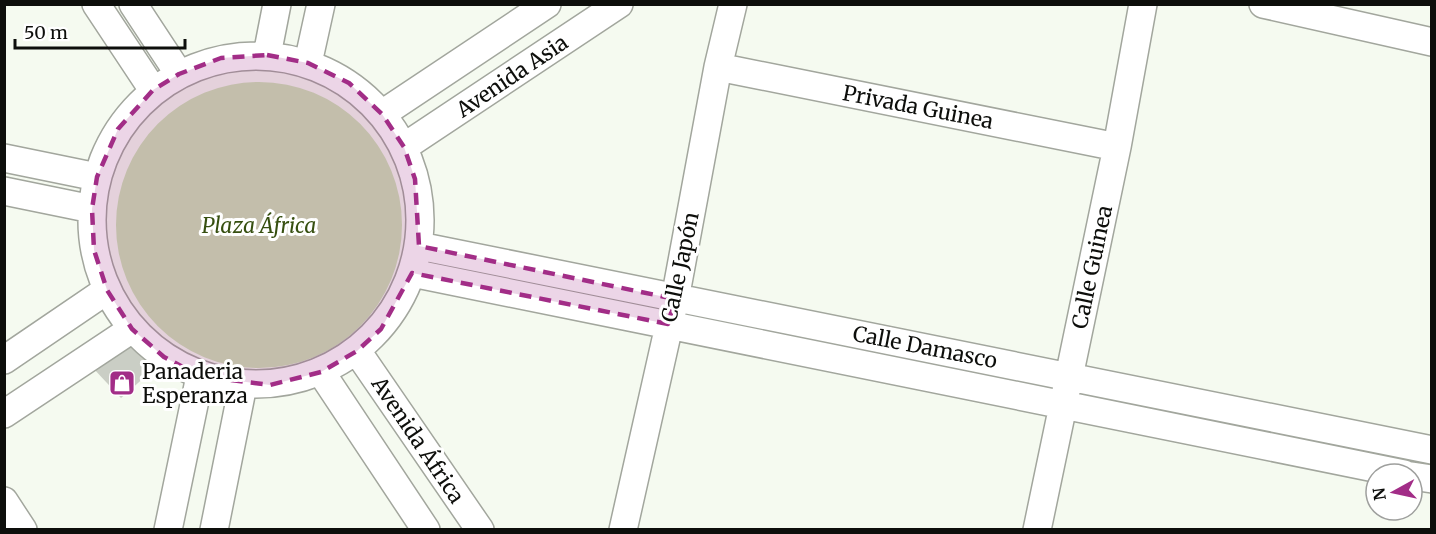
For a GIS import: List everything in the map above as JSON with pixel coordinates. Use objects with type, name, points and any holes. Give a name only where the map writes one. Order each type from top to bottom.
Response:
[{"type":"street","points":[[96,4],[153,90]]},
{"type":"street","points":[[133,4],[179,74]]},
{"type":"street","points":[[267,55],[277,4]]},
{"type":"street","points":[[308,63],[321,4]]},
{"type":"street","name":"Avenida Asia","points":[[382,114],[547,4]]},
{"type":"street","name":"Avenida Asia","points":[[404,147],[619,4]]},
{"type":"street","name":"Calle Japón","points":[[623,530],[672,311],[718,67],[734,4]]},
{"type":"street","name":"Calle Guinea","points":[[1037,530],[1117,147],[1143,4]]},
{"type":"street","points":[[1263,4],[1431,42]]},
{"type":"street","points":[[267,55],[308,63],[349,83],[382,114],[404,147],[417,190],[420,212],[419,246],[412,273],[399,302],[381,329],[357,351],[321,372],[296,381],[243,385],[200,376],[164,357],[132,329],[106,290],[94,250],[92,208],[97,177],[118,129],[153,90],[179,74],[221,58],[267,55]]},
{"type":"street","name":"Privada Guinea","points":[[718,67],[1117,147]]},
{"type":"street","points":[[4,158],[97,177]]},
{"type":"street","points":[[4,191],[92,208]]},
{"type":"street","name":"Calle Damasco","points":[[419,246],[1063,407],[1364,466]]},
{"type":"street","name":"Calle Damasco","points":[[412,273],[672,311],[1070,376],[1431,450]]},
{"type":"street","points":[[4,360],[106,290]]},
{"type":"street","points":[[4,414],[132,329]]},
{"type":"street","name":"Avenida África","points":[[357,351],[480,530]]},
{"type":"street","name":"Avenida África","points":[[321,372],[426,530]]},
{"type":"street","points":[[168,530],[200,376]]},
{"type":"street","points":[[214,530],[243,385]]},
{"type":"street","points":[[4,501],[23,530]]},
{"type":"highlighted area","points":[[267,55],[308,63],[349,83],[382,114],[404,147],[415,179],[419,246],[675,299],[668,324],[412,273],[381,329],[357,351],[321,372],[270,385],[200,376],[164,357],[132,329],[107,290],[94,250],[92,209],[97,177],[118,129],[153,90],[179,74],[221,58]]},
{"type":"green space","name":"Plaza África","points":[[259,82],[287,85],[314,93],[338,106],[360,124],[378,146],[391,170],[399,197],[402,225],[399,253],[391,280],[378,304],[360,326],[338,344],[314,357],[287,365],[259,368],[231,365],[204,357],[180,344],[158,326],[140,304],[127,280],[119,253],[116,225],[119,197],[127,170],[140,146],[158,124],[180,106],[204,93],[231,85]]},
{"type":"building","name":"Panaderia Esperanza","points":[[127,340],[155,368],[121,398],[93,368]]},
{"type":"place","name":"Panaderia Esperanza","points":[[122,383]]}]
